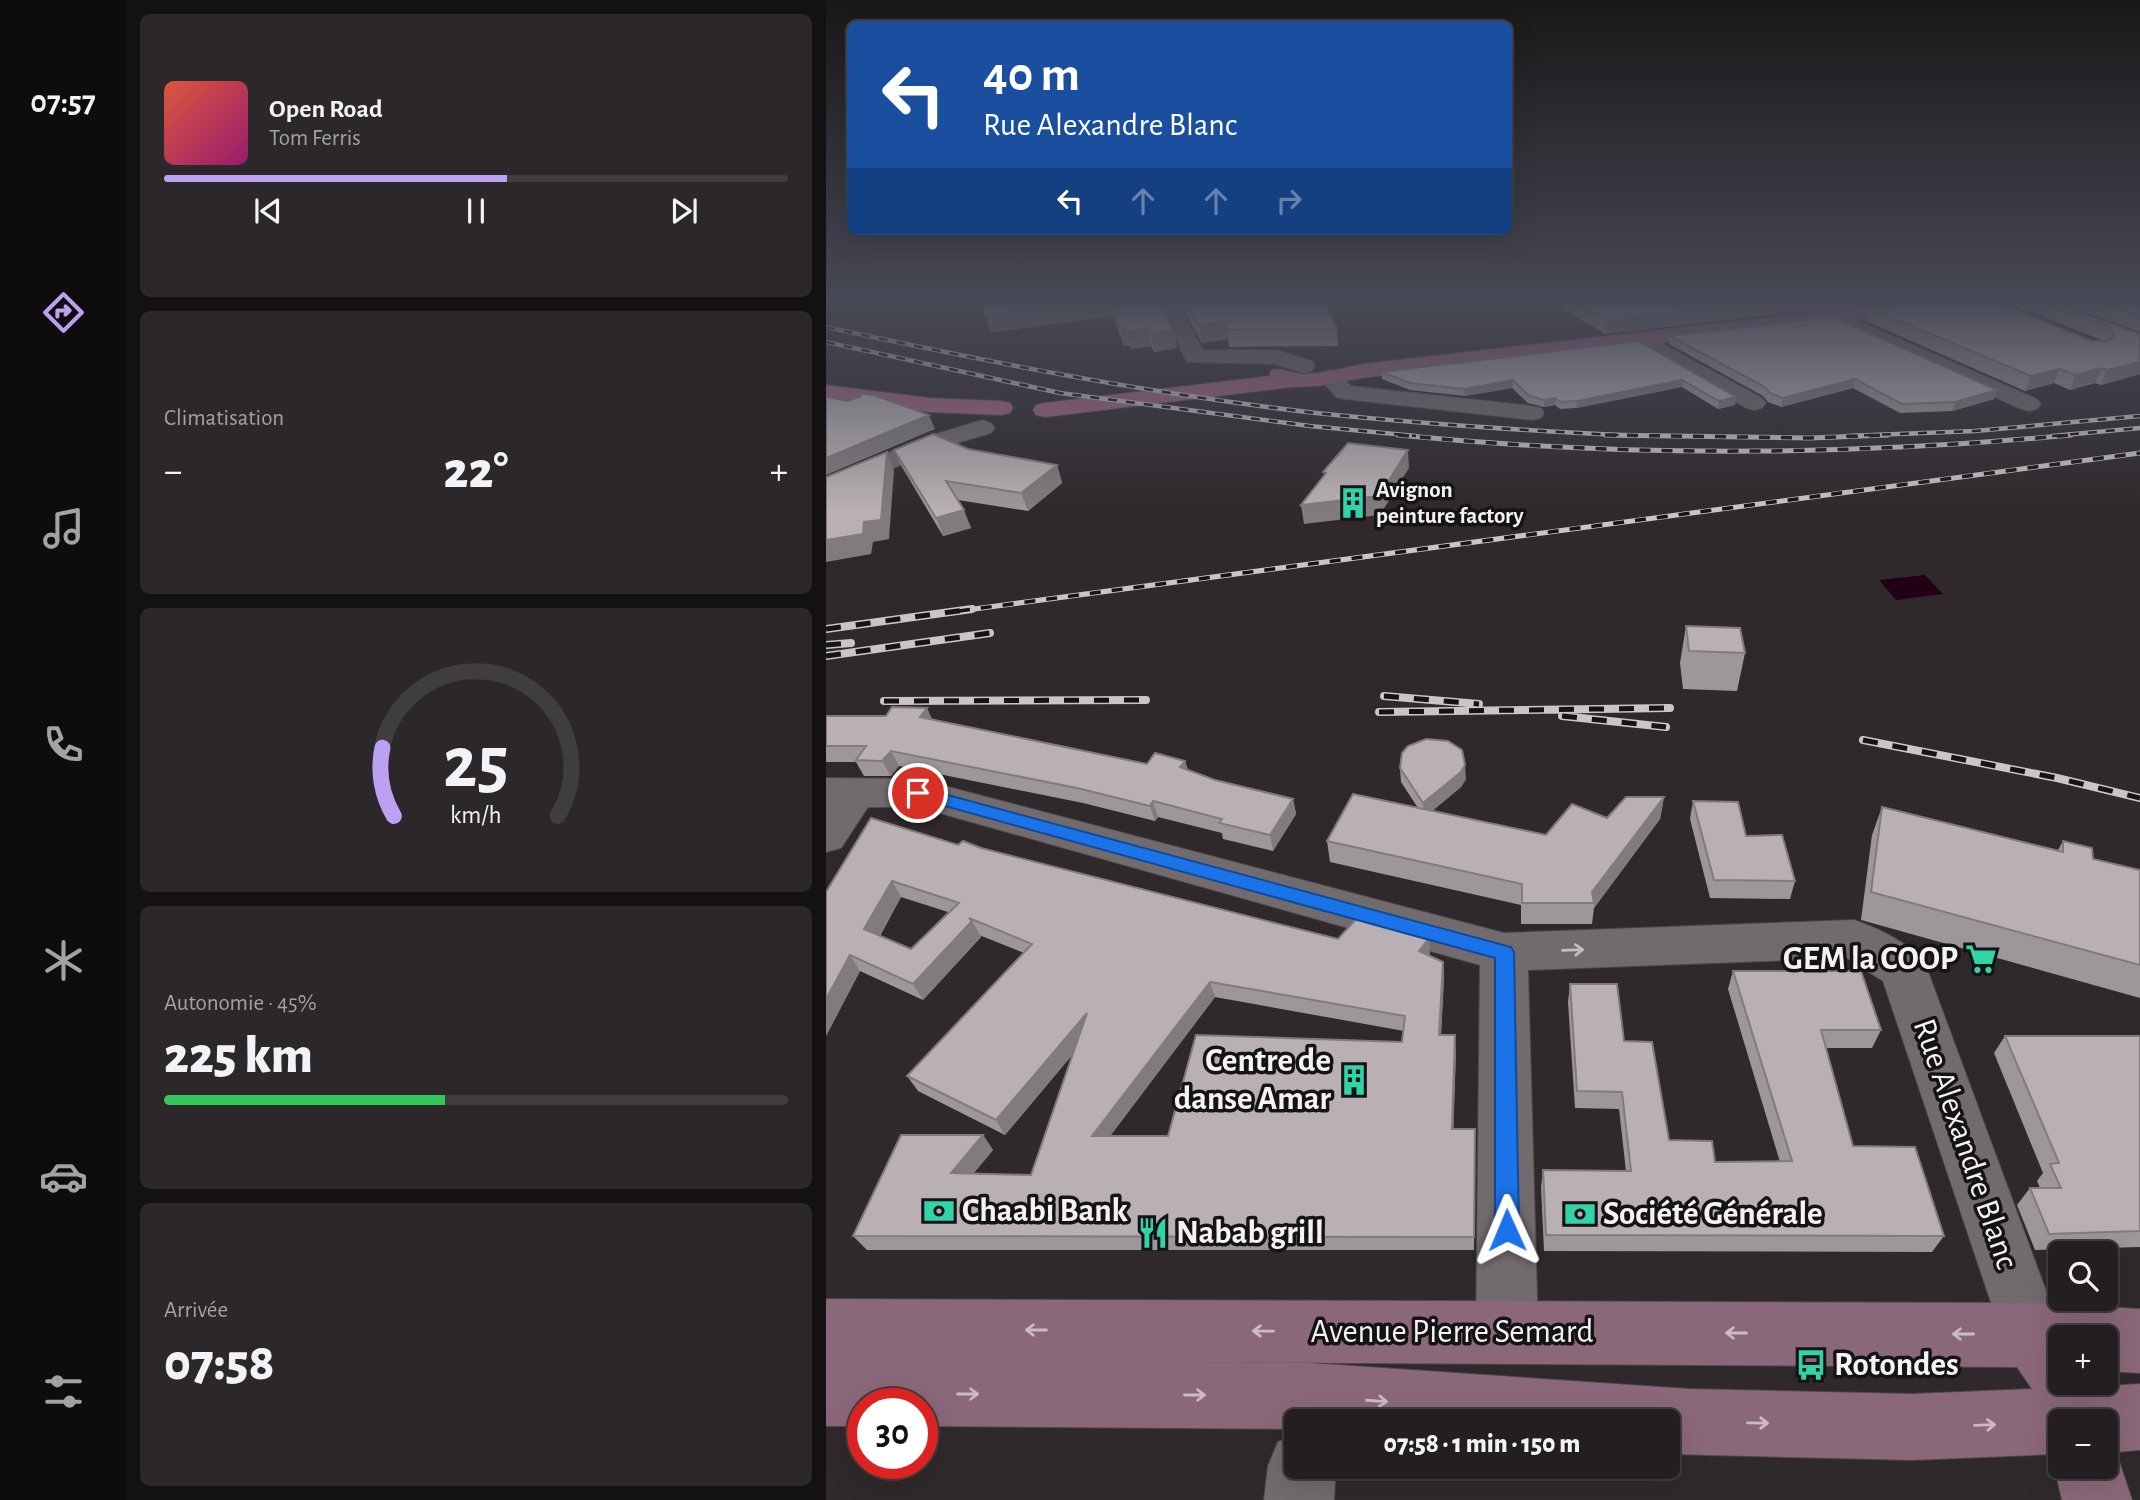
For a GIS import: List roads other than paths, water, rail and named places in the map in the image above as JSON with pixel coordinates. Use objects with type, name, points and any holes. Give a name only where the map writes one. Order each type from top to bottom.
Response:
[{"type":"main road","points":[[930,405],[978,424],[1027,419],[1106,404],[1252,386],[1302,374],[1370,370]]},
{"type":"main road","points":[[829,393],[1027,419]]},
{"type":"main road","name":"Avenue Pierre Semard","points":[[826,1330],[1507,1332],[2048,1357]]},
{"type":"main road","points":[[2118,1339],[2140,1340]]},
{"type":"main road","points":[[826,1393],[1689,1422],[1912,1427],[2048,1422]]},
{"type":"main road","points":[[2118,1418],[2140,1417]]},
{"type":"main road","points":[[2091,1479],[2097,1500]]},
{"type":"street","points":[[1293,370],[1344,393],[1532,413]]},
{"type":"street","points":[[1697,370],[1754,403]]},
{"type":"street","points":[[1957,370],[2029,404]]},
{"type":"street","points":[[826,488],[978,424]]},
{"type":"street","points":[[826,837],[841,792]]},
{"type":"street","name":"Rue Alexandre Blanc","points":[[841,792],[918,793],[1504,952],[1854,939],[1903,970],[2048,1330]]},
{"type":"street","points":[[1504,952],[1507,1332]]},
{"type":"street","points":[[1308,1408],[1317,1332]]},
{"type":"street","points":[[1299,1500],[1301,1479]]},
{"type":"railway","points":[[954,370],[1060,393],[1310,426],[1416,436]]},
{"type":"railway","points":[[1038,370],[1316,413],[1437,424],[1626,435]]},
{"type":"railway","points":[[1846,436],[1975,431],[2140,416]]},
{"type":"railway","points":[[2052,436],[2140,428]]},
{"type":"railway","points":[[1398,435],[1566,447],[1734,451],[1903,447],[2071,435]]},
{"type":"railway","points":[[1605,435],[1626,435]]},
{"type":"railway","points":[[1626,435],[1810,438],[1888,435]]},
{"type":"railway","points":[[1626,435],[1638,436]]},
{"type":"railway","points":[[959,611],[2140,453]]},
{"type":"railway","points":[[826,629],[972,609]]},
{"type":"railway","points":[[826,656],[990,633]]},
{"type":"railway","points":[[826,645],[851,643]]},
{"type":"railway","points":[[1384,696],[1479,704]]},
{"type":"railway","points":[[884,701],[1146,700]]},
{"type":"railway","points":[[1379,712],[1670,708]]},
{"type":"railway","points":[[1562,716],[1666,727]]},
{"type":"railway","points":[[1863,740],[2057,778],[2140,798]]},
{"type":"place","name":"Avignon peinture factory","points":[[1353,503]]},
{"type":"place","name":"GEM la COOP","points":[[1981,959]]},
{"type":"place","name":"Centre de danse Amar","points":[[1354,1080]]},
{"type":"place","name":"Chaabi Bank","points":[[939,1211]]},
{"type":"place","name":"Société Générale","points":[[1580,1214]]},
{"type":"place","name":"Nabab grill","points":[[1153,1233]]},
{"type":"place","name":"Rotondes","points":[[1811,1365]]}]
